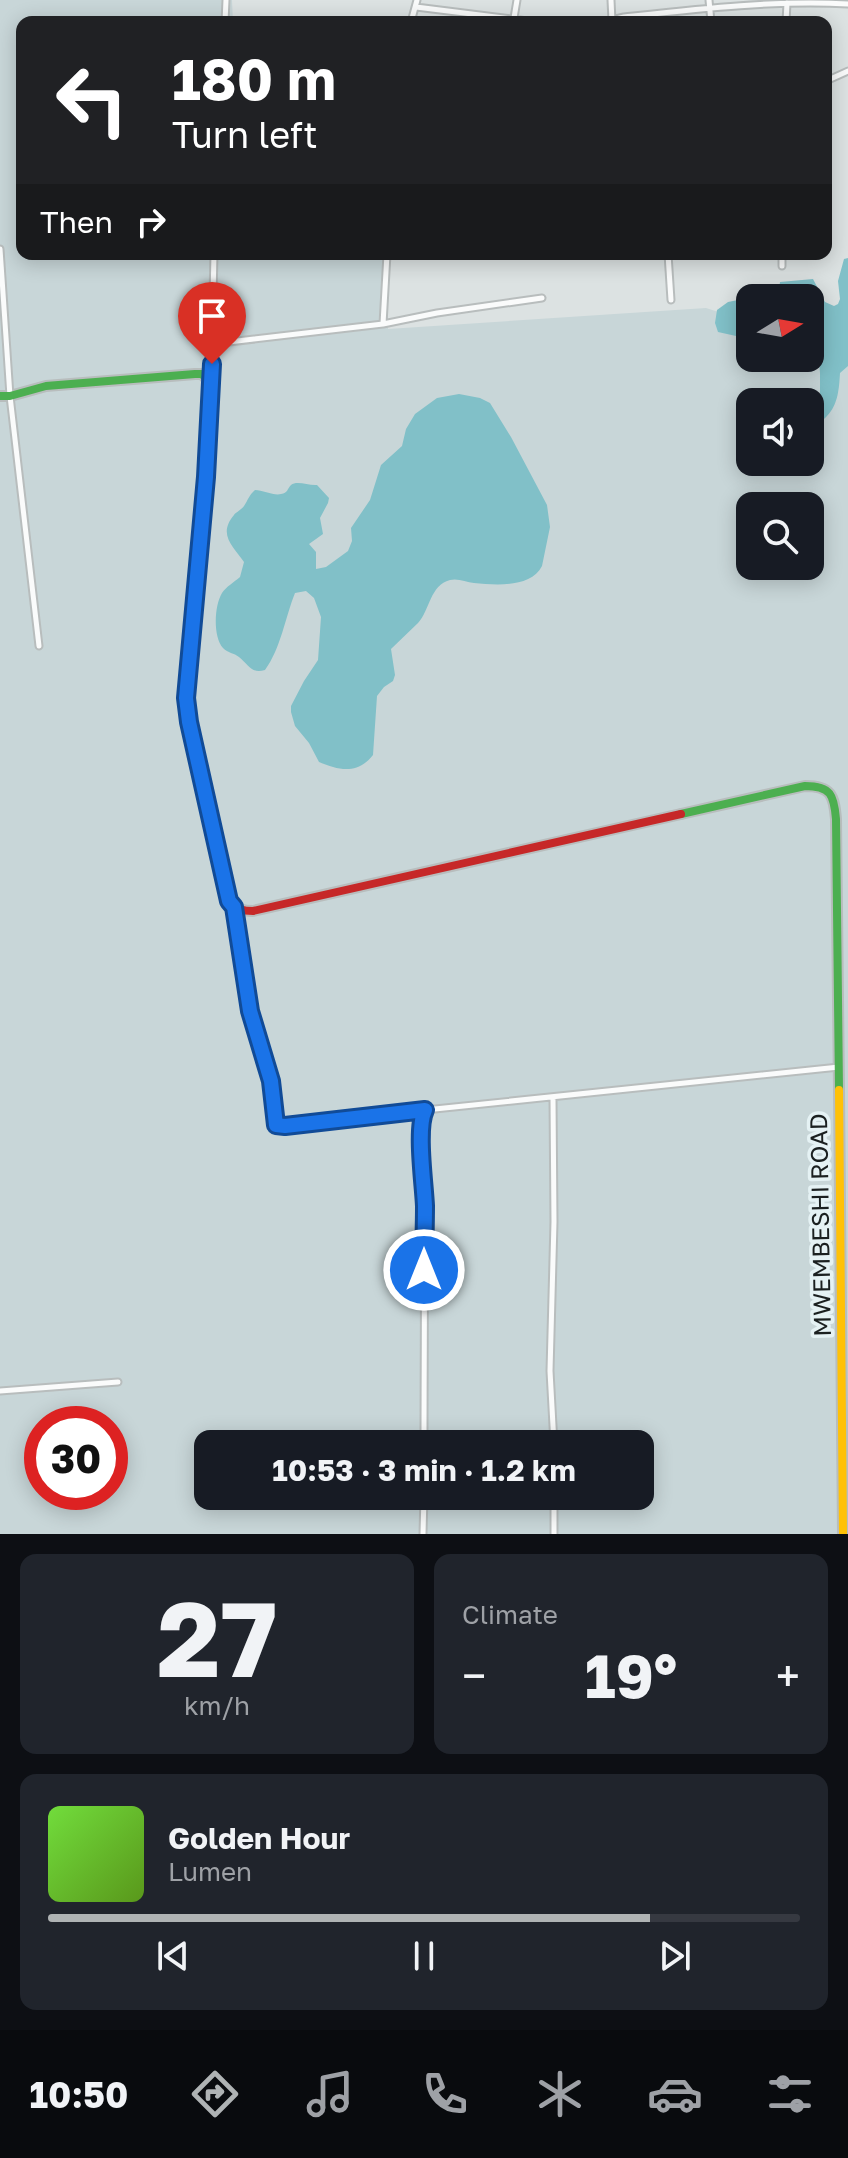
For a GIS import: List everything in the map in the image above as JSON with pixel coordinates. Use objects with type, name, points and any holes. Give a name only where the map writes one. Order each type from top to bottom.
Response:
[{"type":"street","points":[[709,0],[710,16]]},
{"type":"street","points":[[416,3],[484,16]]},
{"type":"street","points":[[652,16],[787,3],[848,4]]},
{"type":"street","points":[[786,16],[787,3]]},
{"type":"street","points":[[0,249],[10,396],[39,646]]},
{"type":"street","points":[[214,260],[206,477],[186,698],[229,901],[234,907],[250,1011],[271,1081],[276,1125],[839,1067]]},
{"type":"street","points":[[383,324],[387,260]]},
{"type":"street","points":[[668,260],[671,300]]},
{"type":"street","points":[[782,260],[782,266]]},
{"type":"street","points":[[212,344],[383,324],[542,298]]},
{"type":"street","points":[[0,396],[46,386],[195,374],[202,374],[211,384]]},
{"type":"street","name":"MWEMBESHI ROAD","points":[[234,907],[244,912],[270,908],[805,786],[824,787],[830,792],[835,801],[836,819],[843,1534]]},
{"type":"street","points":[[836,928],[848,923]]},
{"type":"street","points":[[553,1098],[550,1371],[553,1430]]},
{"type":"street","points":[[424,1430],[425,1206],[422,1115],[425,1110]]},
{"type":"street","points":[[0,1391],[118,1382]]},
{"type":"street","points":[[423,1534],[424,1510]]},
{"type":"street","points":[[554,1510],[554,1534]]},
{"type":"shaded area","points":[[0,0],[232,0],[233,16],[16,16],[16,260],[388,260],[388,329],[706,308],[736,318],[736,372],[824,372],[824,342],[848,340],[848,1534],[0,1534]]},
{"type":"water","points":[[848,258],[848,366],[840,373],[835,404],[824,419],[824,388],[820,388],[820,372],[824,372],[824,300],[834,306],[838,304],[838,281],[844,259]]},
{"type":"water","points":[[813,279],[816,284],[780,284],[780,282]]},
{"type":"water","points":[[736,300],[736,336],[718,332],[715,323],[717,310]]},
{"type":"water","points":[[459,394],[490,403],[547,505],[550,527],[542,566],[530,578],[512,584],[453,580],[438,587],[422,618],[391,649],[395,675],[377,696],[373,755],[355,768],[341,769],[327,765],[319,762],[295,726],[291,712],[291,706],[318,660],[321,617],[314,598],[306,591],[295,593],[279,643],[265,670],[253,670],[220,643],[216,621],[219,599],[240,577],[244,562],[227,535],[229,522],[255,490],[278,494],[285,493],[294,484],[317,485],[329,498],[320,518],[323,534],[309,544],[316,552],[316,569],[326,567],[348,551],[352,541],[351,528],[370,500],[381,465],[402,446],[406,429],[415,414],[437,398]]},
{"type":"traffic: fast","points":[[0,396],[46,386],[195,374],[202,374],[211,384],[186,698],[224,878]]},
{"type":"traffic: fast","points":[[681,814],[805,786],[821,788],[830,794],[836,819],[839,1090]]},
{"type":"traffic: slow","points":[[839,1090],[843,1534]]},
{"type":"traffic: jam","points":[[224,878],[228,898],[234,906],[253,911],[681,814]]},
{"type":"route","points":[[212,364],[206,477],[186,698],[229,901],[234,907],[250,1011],[271,1081],[276,1125],[425,1110],[422,1115],[424,1270]]}]
